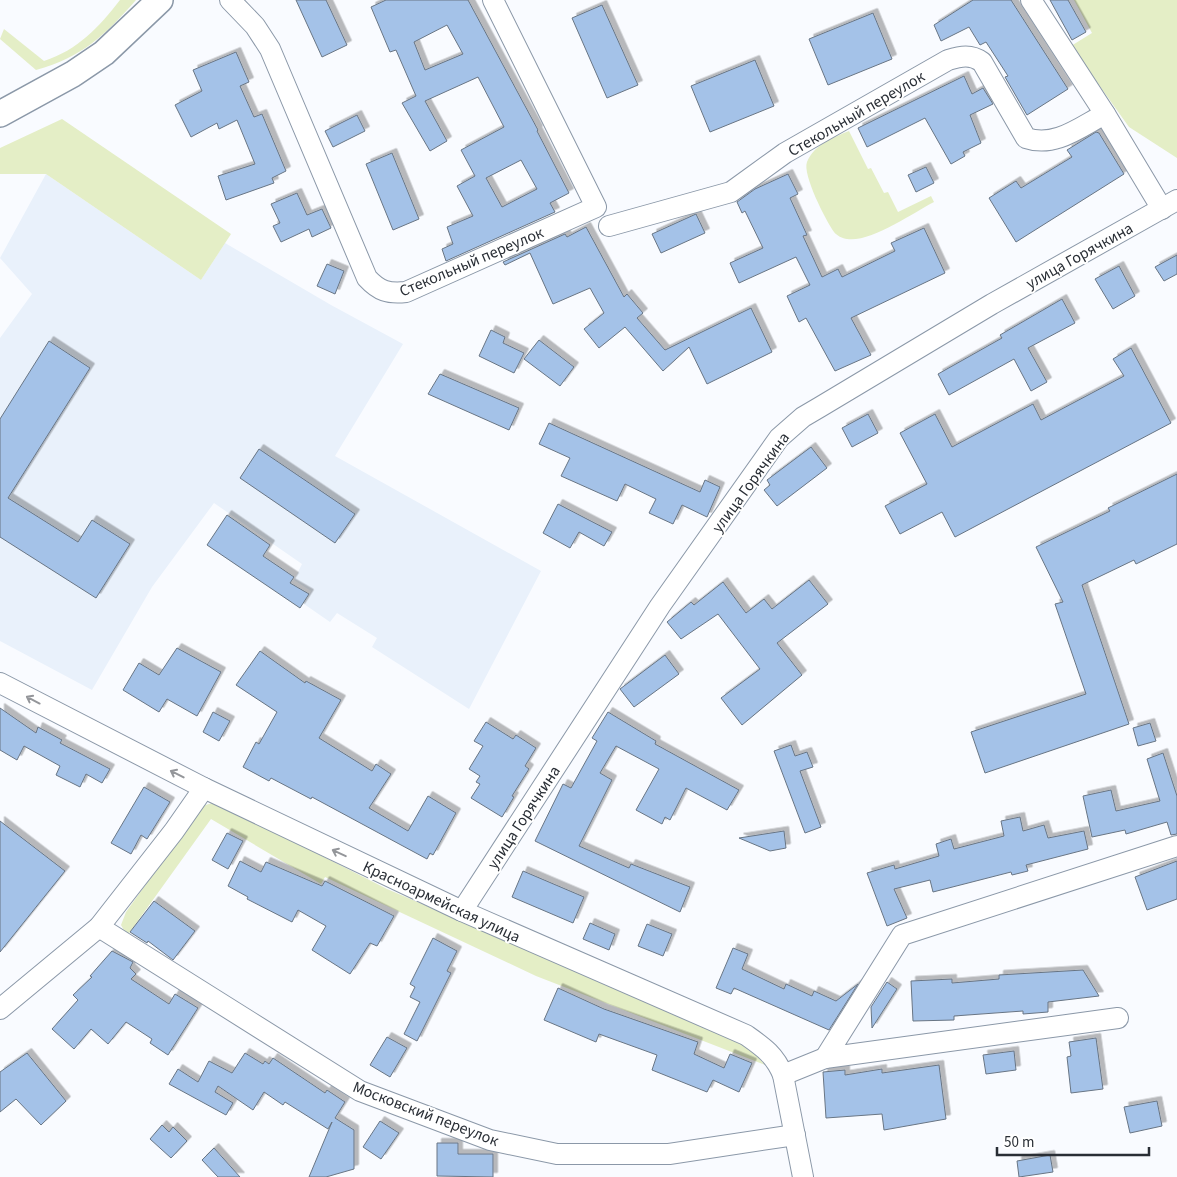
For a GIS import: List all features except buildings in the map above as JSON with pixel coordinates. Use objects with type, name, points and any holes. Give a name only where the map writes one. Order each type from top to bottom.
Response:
[{"type":"street","points":[[0,114],[72,74],[104,53],[160,0]]},
{"type":"street","name":"Стекольный переулок","points":[[230,0],[255,26],[270,49],[367,278],[378,290],[392,294],[406,292],[596,207],[493,0]]},
{"type":"street","points":[[1031,0],[1105,114],[1169,204]]},
{"type":"street","name":"Стекольный переулок","points":[[609,226],[731,192],[785,153],[948,60],[959,57],[976,57],[982,62],[1026,138],[1039,142],[1057,139],[1105,114]]},
{"type":"street","name":"улица Горячкина","points":[[462,911],[660,606],[779,438],[803,417],[992,304],[1169,204]]},
{"type":"street","name":"Красноармейская улица","points":[[0,683],[204,788],[462,911],[746,1035],[770,1052],[778,1062],[783,1075],[803,1177]]},
{"type":"street","points":[[0,1009],[99,927],[204,788]]},
{"type":"street","points":[[825,1058],[902,935],[1177,846]]},
{"type":"street","name":"Московский переулок","points":[[99,927],[360,1092],[490,1140],[557,1154],[669,1154],[795,1135]]},
{"type":"street","points":[[783,1075],[825,1058],[1118,1018]]},
{"type":"shaded area","points":[[46,174],[201,280],[225,243],[331,305],[403,344],[335,456],[541,571],[469,709],[372,647],[377,638],[337,613],[330,622],[304,604],[311,591],[294,580],[302,564],[214,503],[152,587],[92,690],[0,641],[0,338],[32,294],[0,258]]},
{"type":"green space","points":[[120,0],[136,0],[114,24],[92,43],[53,65],[36,70],[0,39],[4,29],[44,61],[67,51],[87,36]]},
{"type":"green space","points":[[1074,0],[1177,0],[1177,158],[1129,127],[1071,46],[1092,33]]},
{"type":"green space","points":[[62,119],[231,234],[201,280],[46,174],[0,174],[0,148]]},
{"type":"green space","points":[[849,131],[868,169],[871,168],[884,193],[888,192],[898,212],[931,196],[934,202],[891,226],[867,236],[847,239],[836,234],[811,187],[806,168],[810,156],[819,146]]},
{"type":"green space","points":[[216,802],[387,889],[740,1040],[765,1065],[536,976],[325,877],[321,884],[211,819],[127,936],[121,925],[126,912],[202,806]]}]
